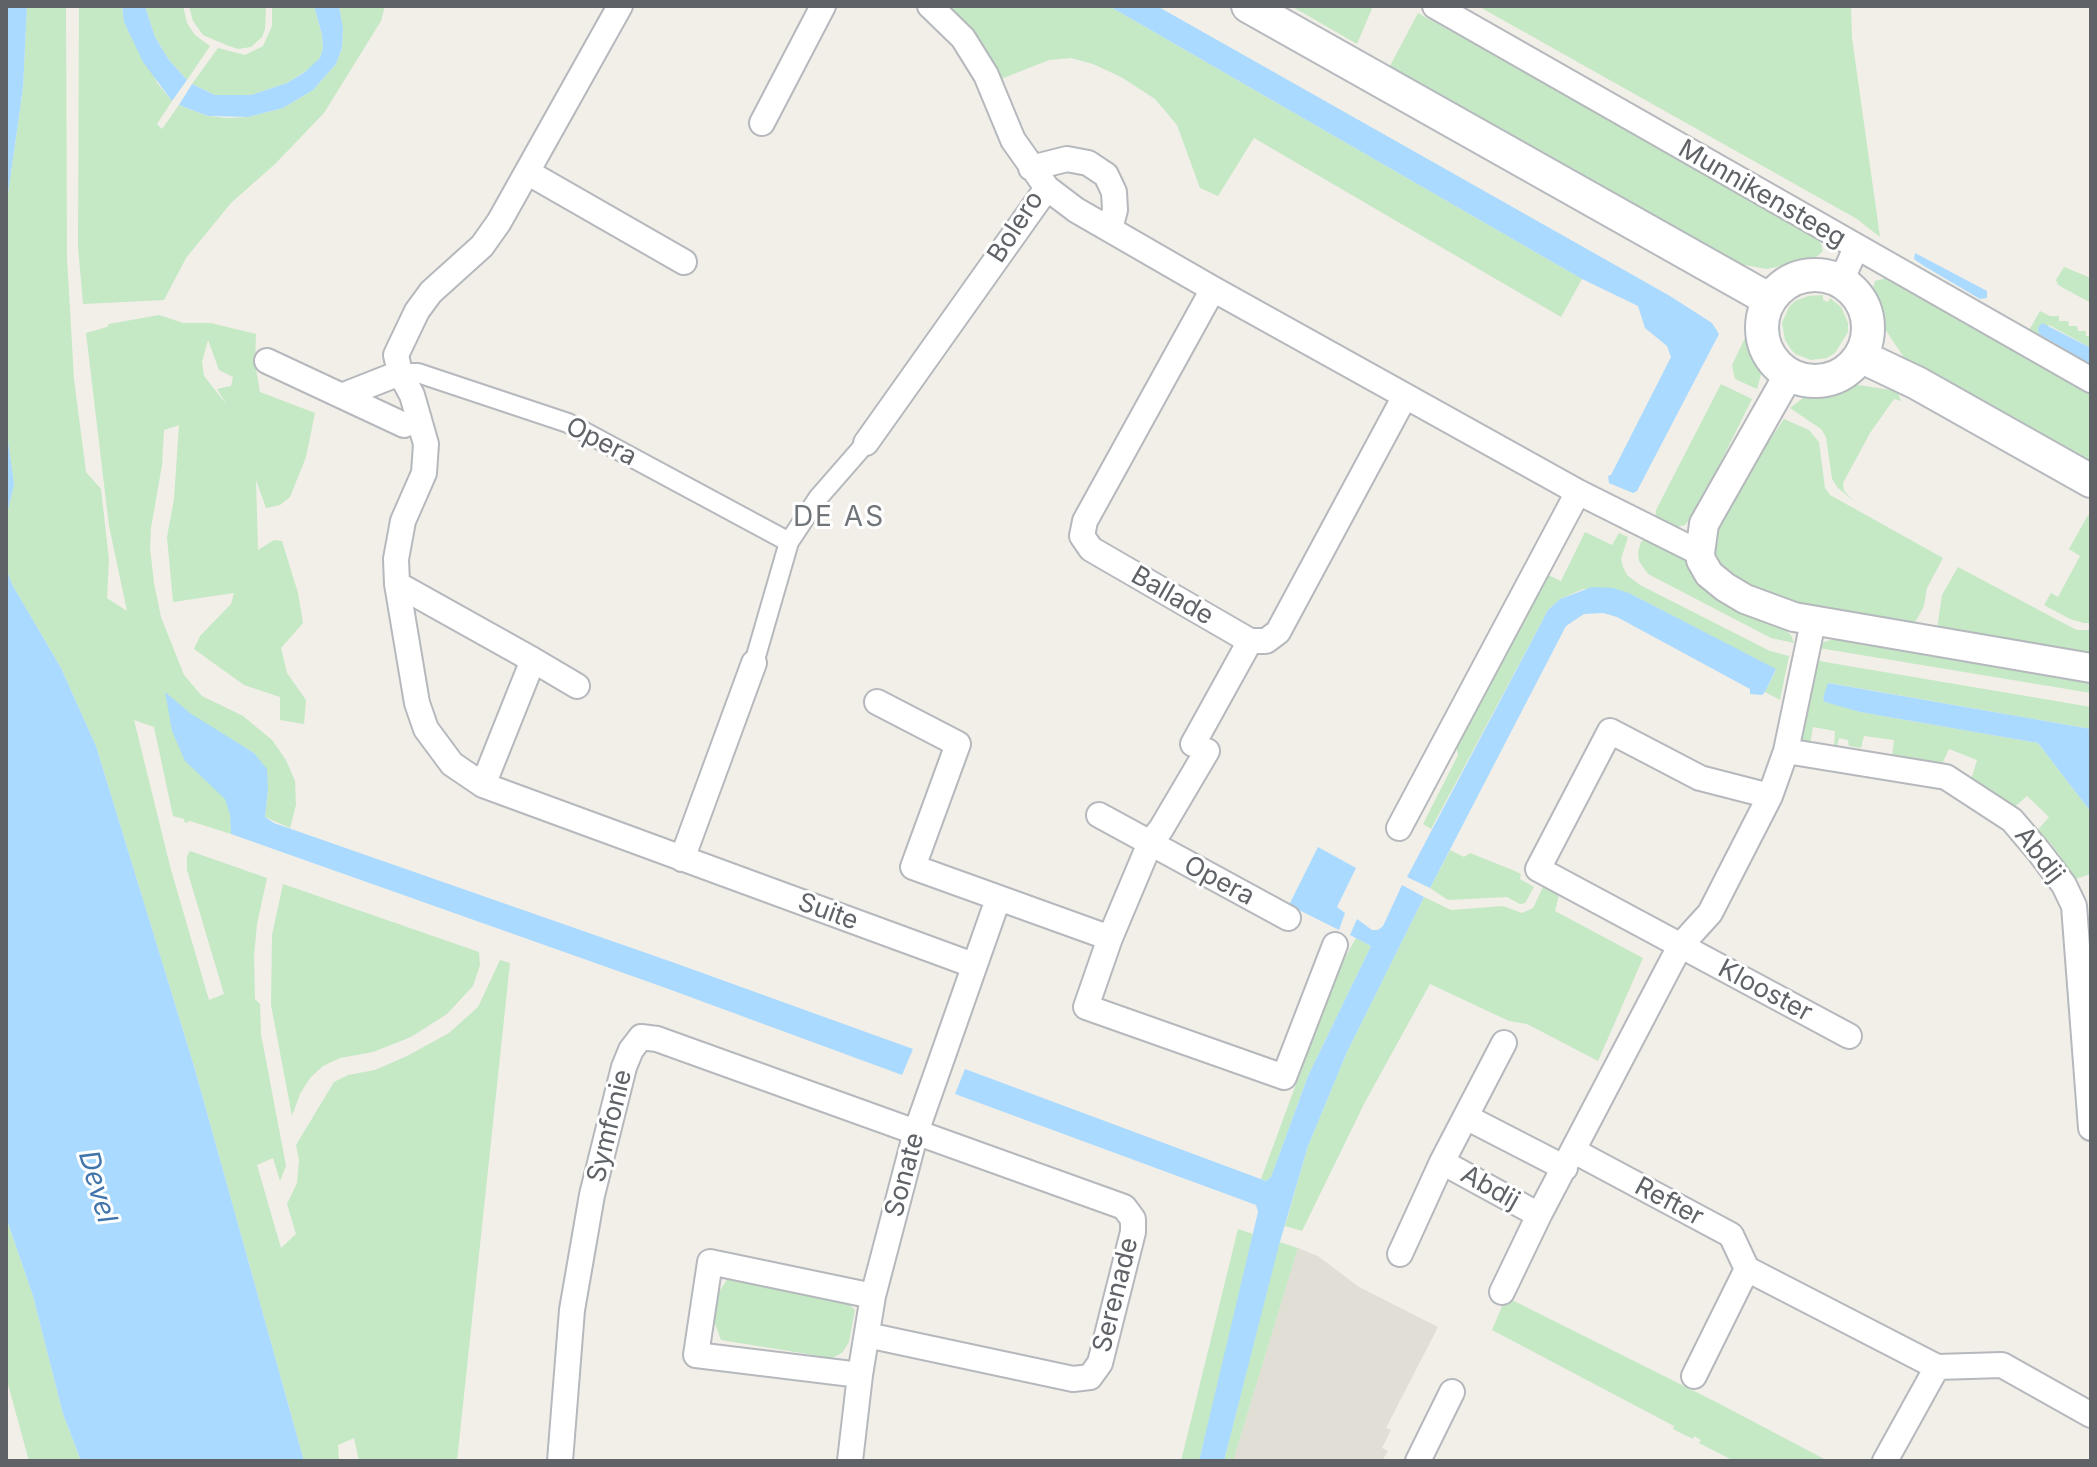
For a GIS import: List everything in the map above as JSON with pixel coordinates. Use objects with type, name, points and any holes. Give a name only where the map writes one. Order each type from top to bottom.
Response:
[{"type":"main road","points":[[1248,6],[1770,300]]},
{"type":"main road","points":[[1815,274],[1841,281],[1859,297],[1865,308],[1868,333],[1860,356],[1850,368],[1836,376],[1804,380],[1789,374],[1776,363],[1767,349],[1763,332],[1764,315],[1770,300],[1789,281],[1802,276],[1815,274]]},
{"type":"main road","points":[[1860,356],[1917,383],[2091,481]]},
{"type":"street","points":[[344,395],[400,373],[396,355],[417,311],[431,292],[482,246],[620,6]]},
{"type":"street","points":[[762,123],[823,6]]},
{"type":"street","name":"Bolero","points":[[866,443],[1047,188],[1013,140],[986,75],[963,38],[930,6]]},
{"type":"street","name":"Munnikensteeg","points":[[1435,6],[2091,380]]},
{"type":"street","points":[[1031,168],[1067,159],[1088,163],[1106,175],[1114,192],[1115,210],[1110,229]]},
{"type":"street","points":[[527,172],[684,262]]},
{"type":"street","points":[[1047,188],[1076,210],[1213,289],[1578,492],[1700,553]]},
{"type":"street","points":[[1841,281],[1856,248]]},
{"type":"street","name":"Ballade","points":[[1213,289],[1085,521],[1082,536],[1091,549],[1250,641]]},
{"type":"street","points":[[267,361],[404,425]]},
{"type":"street","name":"Opera","points":[[400,373],[418,373],[568,423],[789,542]]},
{"type":"street","name":"Suite","points":[[400,373],[412,395],[426,444],[424,473],[403,521],[396,559],[397,584],[410,671],[426,729],[452,764],[483,785],[973,965]]},
{"type":"street","points":[[1789,374],[1707,517],[1701,534],[1700,553],[1709,574],[1725,587],[1760,606],[1813,622],[2091,668]]},
{"type":"street","points":[[1250,641],[1266,641],[1278,632],[1405,396]]},
{"type":"street","points":[[682,859],[754,663],[789,542],[818,498],[866,443]]},
{"type":"street","points":[[1399,828],[1578,492]]},
{"type":"street","points":[[397,584],[577,686]]},
{"type":"street","name":"Abdij","points":[[1502,1292],[1680,946],[1710,913],[1770,796],[1786,751],[1813,622]]},
{"type":"street","name":"Opera","points":[[1150,843],[1161,829],[1250,641]]},
{"type":"street","points":[[483,785],[533,660]]},
{"type":"street","points":[[877,702],[958,744],[913,867],[1110,938]]},
{"type":"street","points":[[1680,946],[1538,869],[1610,731],[1700,778],[1770,796]]},
{"type":"street","name":"Abdij","points":[[1786,751],[1946,777],[2012,820],[2040,853],[2064,885],[2074,906],[2091,1128]]},
{"type":"street","name":"Opera","points":[[1099,815],[1288,918]]},
{"type":"street","points":[[1150,843],[1110,938],[1086,1007],[1284,1077],[1335,945]]},
{"type":"street","name":"Sonate","points":[[850,1461],[873,1296],[916,1132],[998,899]]},
{"type":"street","name":"Klooster","points":[[1680,946],[1849,1036]]},
{"type":"street","name":"Symfonie","points":[[560,1461],[572,1310],[587,1223],[624,1067],[641,1037],[657,1039],[916,1132]]},
{"type":"street","name":"Abdij","points":[[1400,1254],[1442,1162],[1504,1043]]},
{"type":"street","name":"Abdij","points":[[1466,1117],[1569,1160]]},
{"type":"street","name":"Serenade","points":[[867,1335],[1073,1379],[1090,1377],[1100,1363],[1133,1232],[1133,1219],[1124,1207],[916,1132]]},
{"type":"street","name":"Refter","points":[[1569,1160],[1731,1235],[1747,1269]]},
{"type":"street","name":"Abdij","points":[[1442,1162],[1539,1215]]},
{"type":"street","points":[[860,1375],[696,1355],[710,1262],[873,1296]]},
{"type":"street","points":[[1694,1376],[1747,1269],[1937,1367],[2002,1365],[2087,1404]]},
{"type":"street","points":[[1885,1461],[1937,1367]]},
{"type":"street","points":[[1418,1461],[1452,1392]]},
{"type":"shaded area","points":[[1298,1248],[1318,1256],[1359,1287],[1438,1327],[1386,1428],[1391,1430],[1382,1448],[1388,1451],[1382,1461],[1233,1461]]},
{"type":"green space","points":[[27,6],[66,6],[67,258],[74,379],[86,472],[101,489],[109,560],[107,598],[127,611],[109,526],[86,333],[109,324],[159,315],[183,323],[211,323],[256,334],[255,363],[260,392],[315,413],[306,457],[290,497],[280,505],[266,508],[256,480],[258,550],[274,540],[282,541],[298,593],[303,623],[281,648],[287,673],[306,700],[304,724],[280,720],[280,697],[244,685],[194,649],[200,636],[231,604],[234,593],[173,602],[167,537],[174,499],[179,425],[164,430],[162,465],[151,528],[150,548],[161,617],[184,675],[202,696],[243,716],[272,740],[286,760],[295,781],[296,805],[290,828],[265,817],[268,790],[254,753],[229,738],[220,772],[231,834],[190,821],[185,823],[184,819],[173,816],[154,727],[134,720],[171,870],[209,1000],[224,994],[187,870],[187,856],[190,851],[267,878],[257,924],[255,999],[260,1004],[261,1034],[286,1166],[280,1181],[273,1158],[257,1165],[281,1248],[296,1234],[287,1204],[297,1183],[299,1160],[296,1145],[334,1082],[348,1075],[375,1070],[449,1033],[478,1007],[500,960],[510,963],[457,1461],[359,1461],[354,1438],[338,1445],[339,1461],[304,1461],[194,1066],[96,746],[61,668],[6,569],[6,519],[14,484],[6,426],[6,208],[23,88]],"holes":[[[208,340],[219,370],[233,377],[231,386],[217,389],[227,405],[204,376],[202,362]]]},
{"type":"green space","points":[[79,6],[122,6],[124,22],[158,84],[172,101],[157,124],[162,129],[179,105],[208,116],[227,118],[248,117],[283,108],[313,90],[336,64],[342,48],[343,28],[339,6],[385,6],[381,21],[324,113],[275,164],[231,203],[186,258],[164,300],[83,304],[78,247]]},
{"type":"green space","points":[[145,6],[183,6],[187,23],[195,35],[210,46],[187,80],[169,60],[155,37]]},
{"type":"green space","points":[[189,6],[266,6],[265,29],[262,37],[251,47],[238,49],[203,35],[193,21]]},
{"type":"green space","points":[[272,6],[314,6],[323,48],[320,58],[312,67],[287,83],[251,95],[215,95],[192,84],[218,48],[245,55],[263,46],[272,26]]},
{"type":"green space","points":[[949,6],[1109,6],[1582,279],[1561,317],[1254,138],[1218,196],[1200,188],[1177,125],[1155,99],[1121,77],[1071,58],[1049,60],[991,83],[974,42]]},
{"type":"green space","points":[[1291,6],[1373,6],[1357,44]]},
{"type":"green space","points":[[1478,6],[1851,6],[1852,38],[1880,237],[1857,219]]},
{"type":"green space","points":[[1418,13],[1818,234],[1823,251],[1814,259],[1767,269],[1739,264],[1622,201],[1390,66]]},
{"type":"green space","points":[[2064,267],[2091,278],[2091,303],[2058,285],[2056,280]]},
{"type":"green space","points":[[1890,277],[2091,388],[2091,467],[1905,359],[1885,329],[1871,294],[1875,281]]},
{"type":"green space","points":[[1823,295],[1823,300],[1828,302],[1830,298],[1841,307],[1848,323],[1848,332],[1835,353],[1827,358],[1811,360],[1795,354],[1790,348],[1782,323],[1795,301]]},
{"type":"green space","points":[[2040,311],[2059,316],[2059,321],[2068,321],[2069,326],[2077,326],[2078,331],[2086,331],[2086,336],[2091,336],[2091,348],[2049,325],[2039,334],[2091,365],[2091,372],[2028,332]]},
{"type":"green space","points":[[1745,338],[1755,346],[1760,359],[1762,371],[1757,389],[1735,379],[1732,365]]},
{"type":"green space","points":[[1845,383],[1891,390],[1898,393],[1901,401],[1894,399],[1870,433],[1843,483],[1844,491],[1855,502],[1838,488],[1832,479],[1826,437],[1821,429],[1790,408],[1803,398]]},
{"type":"green space","points":[[1721,384],[1752,399],[1689,520],[1685,525],[1673,528],[1655,520],[1656,510]]},
{"type":"green space","points":[[1784,419],[1809,430],[1819,442],[1825,488],[1830,495],[1943,558],[1927,588],[1924,606],[1916,621],[1905,625],[1810,608],[1753,589],[1731,577],[1720,566],[1713,543],[1718,525],[1755,461]]},
{"type":"green space","points":[[2088,515],[2091,516],[2091,623],[2084,623],[2044,605],[2051,593],[2058,597],[2080,556],[2069,549]]},
{"type":"green space","points":[[1585,532],[1612,545],[1619,533],[1628,537],[1621,559],[1623,567],[1627,575],[1640,585],[1770,651],[1789,656],[1780,700],[1765,692],[1776,670],[1629,593],[1583,589],[1560,599],[1548,610],[1431,829],[1423,824],[1458,755],[1453,733],[1544,573],[1561,581]]},
{"type":"green space","points":[[1646,538],[1684,557],[1695,577],[1782,628],[1791,635],[1794,643],[1771,638],[1648,574],[1639,561],[1638,552]]},
{"type":"green space","points":[[1958,567],[2077,630],[2091,630],[2091,655],[1937,629],[1942,595]]},
{"type":"green space","points":[[1834,639],[2091,680],[2091,693],[1819,648],[1824,642]]},
{"type":"green space","points":[[1813,660],[2091,707],[2091,729],[1829,683],[1823,698],[1860,712],[2038,743],[2091,812],[2091,874],[2072,880],[2050,842],[2046,845],[2036,832],[2049,817],[2027,796],[2012,809],[1971,780],[1977,760],[1949,749],[1941,766],[1892,758],[1894,740],[1864,736],[1861,748],[1849,746],[1848,740],[1839,738],[1837,747],[1834,747],[1835,731],[1813,727],[1810,745],[1799,741]]},
{"type":"green space","points":[[1450,850],[1464,857],[1470,853],[1521,874],[1520,879],[1534,887],[1525,903],[1520,904],[1507,897],[1448,900],[1430,888]]},
{"type":"green space","points":[[283,884],[479,952],[480,965],[473,986],[447,1014],[411,1037],[323,1066],[310,1078],[300,1094],[292,1116],[271,1005],[272,935]]},
{"type":"green space","points":[[1544,885],[1560,891],[1555,911],[1643,958],[1598,1061],[1527,1024],[1509,1021],[1430,984],[1365,1102],[1302,1231],[1285,1226],[1308,1146],[1347,1052],[1424,897],[1451,910],[1503,906],[1522,913],[1533,908]]},
{"type":"green space","points":[[1356,938],[1371,946],[1308,1076],[1271,1177],[1266,1181],[1261,1179],[1338,970]]},
{"type":"green space","points":[[6,1217],[33,1296],[63,1414],[81,1461],[29,1461],[6,1377]]},
{"type":"green space","points":[[1238,1229],[1253,1234],[1222,1371],[1199,1461],[1181,1461]]},
{"type":"green space","points":[[1279,1242],[1298,1248],[1233,1461],[1224,1461]]},
{"type":"green space","points":[[728,1278],[849,1304],[855,1310],[849,1342],[842,1353],[832,1358],[721,1340],[714,1321],[719,1292]]},
{"type":"green space","points":[[1506,1297],[1828,1461],[1734,1461],[1699,1443],[1701,1440],[1694,1436],[1693,1439],[1673,1429],[1674,1426],[1492,1330]]},
{"type":"water","points":[[6,6],[27,6],[23,88],[6,208]]},
{"type":"water","points":[[122,6],[145,6],[155,37],[169,60],[187,80],[172,101],[143,62],[124,22]]},
{"type":"water","points":[[314,6],[339,6],[343,28],[342,48],[336,64],[313,90],[283,108],[248,117],[208,116],[179,105],[192,84],[215,95],[251,95],[287,83],[305,72],[320,58],[323,48]]},
{"type":"water","points":[[1109,6],[1157,6],[1670,296],[1712,323],[1719,334],[1637,491],[1633,493],[1609,483],[1608,476],[1671,357],[1667,346],[1645,328],[1638,306],[1582,279]]},
{"type":"water","points":[[1915,253],[1987,291],[1987,298],[1980,299],[1924,266],[1914,259]]},
{"type":"water","points":[[2042,323],[2091,348],[2091,365],[2039,334],[2038,328]]},
{"type":"water","points":[[6,426],[14,484],[6,519]]},
{"type":"water","name":"Devel","points":[[6,569],[61,668],[96,746],[194,1066],[304,1461],[81,1461],[63,1414],[33,1296],[6,1217]]},
{"type":"water","points":[[1592,587],[1629,593],[1776,669],[1765,692],[1762,695],[1750,694],[1750,689],[1617,617],[1603,613],[1584,614],[1566,626],[1430,888],[1407,877],[1548,610],[1560,599]]},
{"type":"water","points":[[1828,683],[2091,729],[2091,812],[2038,743],[1860,712],[1825,702],[1823,698]]},
{"type":"water","points":[[165,692],[190,713],[254,753],[267,769],[265,817],[274,823],[913,1049],[902,1075],[231,834],[225,799],[185,761],[172,731]]},
{"type":"water","points":[[1318,847],[1356,868],[1337,907],[1345,913],[1339,930],[1289,905]]},
{"type":"water","points":[[1402,885],[1424,897],[1347,1052],[1308,1146],[1279,1245],[1224,1461],[1199,1461],[1258,1212],[1256,1205],[955,1094],[965,1069],[1266,1181],[1271,1177],[1308,1076],[1371,946],[1350,935],[1357,919],[1372,930],[1378,930],[1383,926]]},
{"type":"district","name":"DE AS","points":[[839,518]]}]
